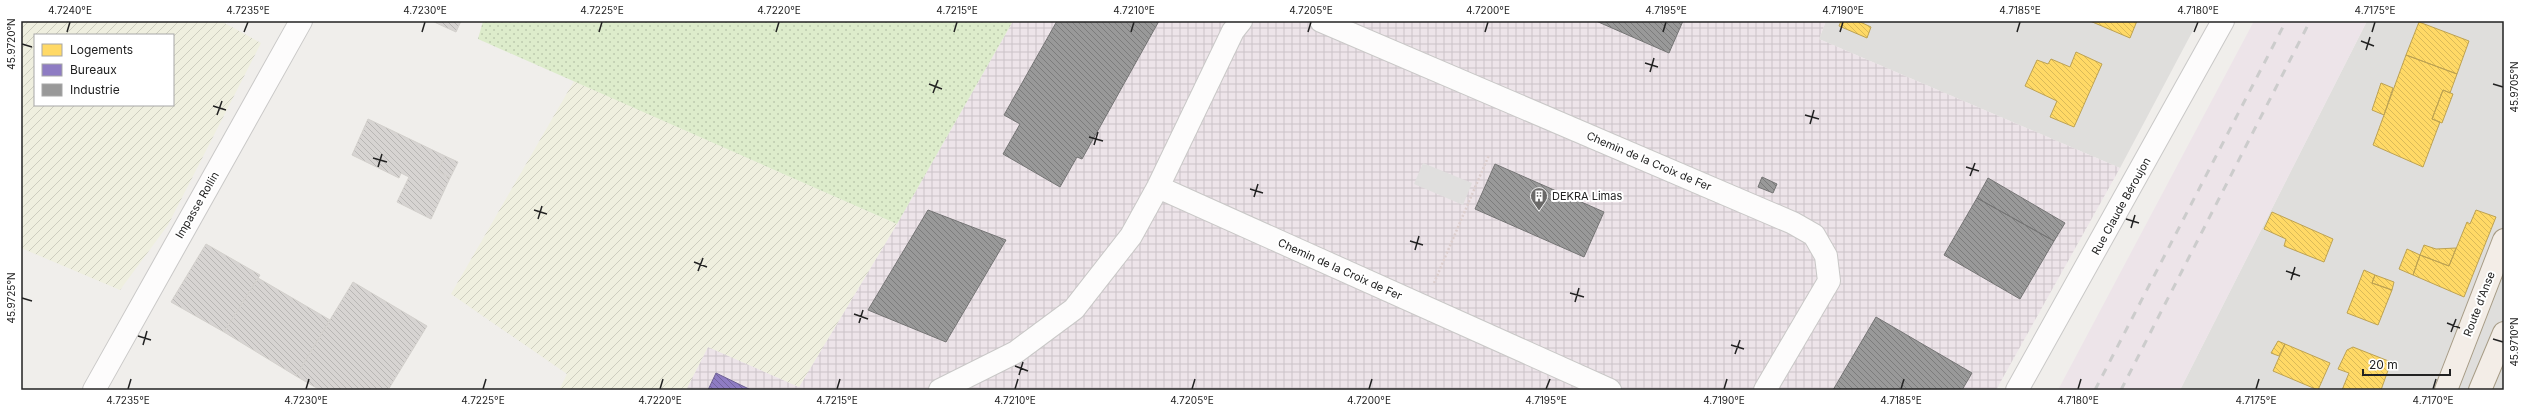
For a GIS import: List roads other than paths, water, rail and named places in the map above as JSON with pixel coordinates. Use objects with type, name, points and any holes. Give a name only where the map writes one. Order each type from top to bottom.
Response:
[{"type":"main road","name":"Route d'Anse","points":[[2446,390],[2504,240]]},
{"type":"main road","points":[[2480,390],[2504,333]]},
{"type":"street","name":"Impasse Rollin","points":[[94,390],[301,21]]},
{"type":"street","points":[[940,390],[1016,352],[1074,308],[1131,236],[1158,187],[1234,31],[1241,21]]},
{"type":"street","name":"Chemin de la Croix de Fer","points":[[1321,21],[1786,220],[1814,235],[1826,256],[1829,281],[1765,390]]},
{"type":"street","name":"Rue Claude Béroujon","points":[[2017,390],[2223,21]]},
{"type":"street","name":"Chemin de la Croix de Fer","points":[[1158,187],[1610,390]]},
{"type":"railway","points":[[2095,390],[2286,21]]},
{"type":"railway","points":[[2121,390],[2310,21]]},
{"type":"place","name":"DEKRA Limas","points":[[1539,211]]}]
